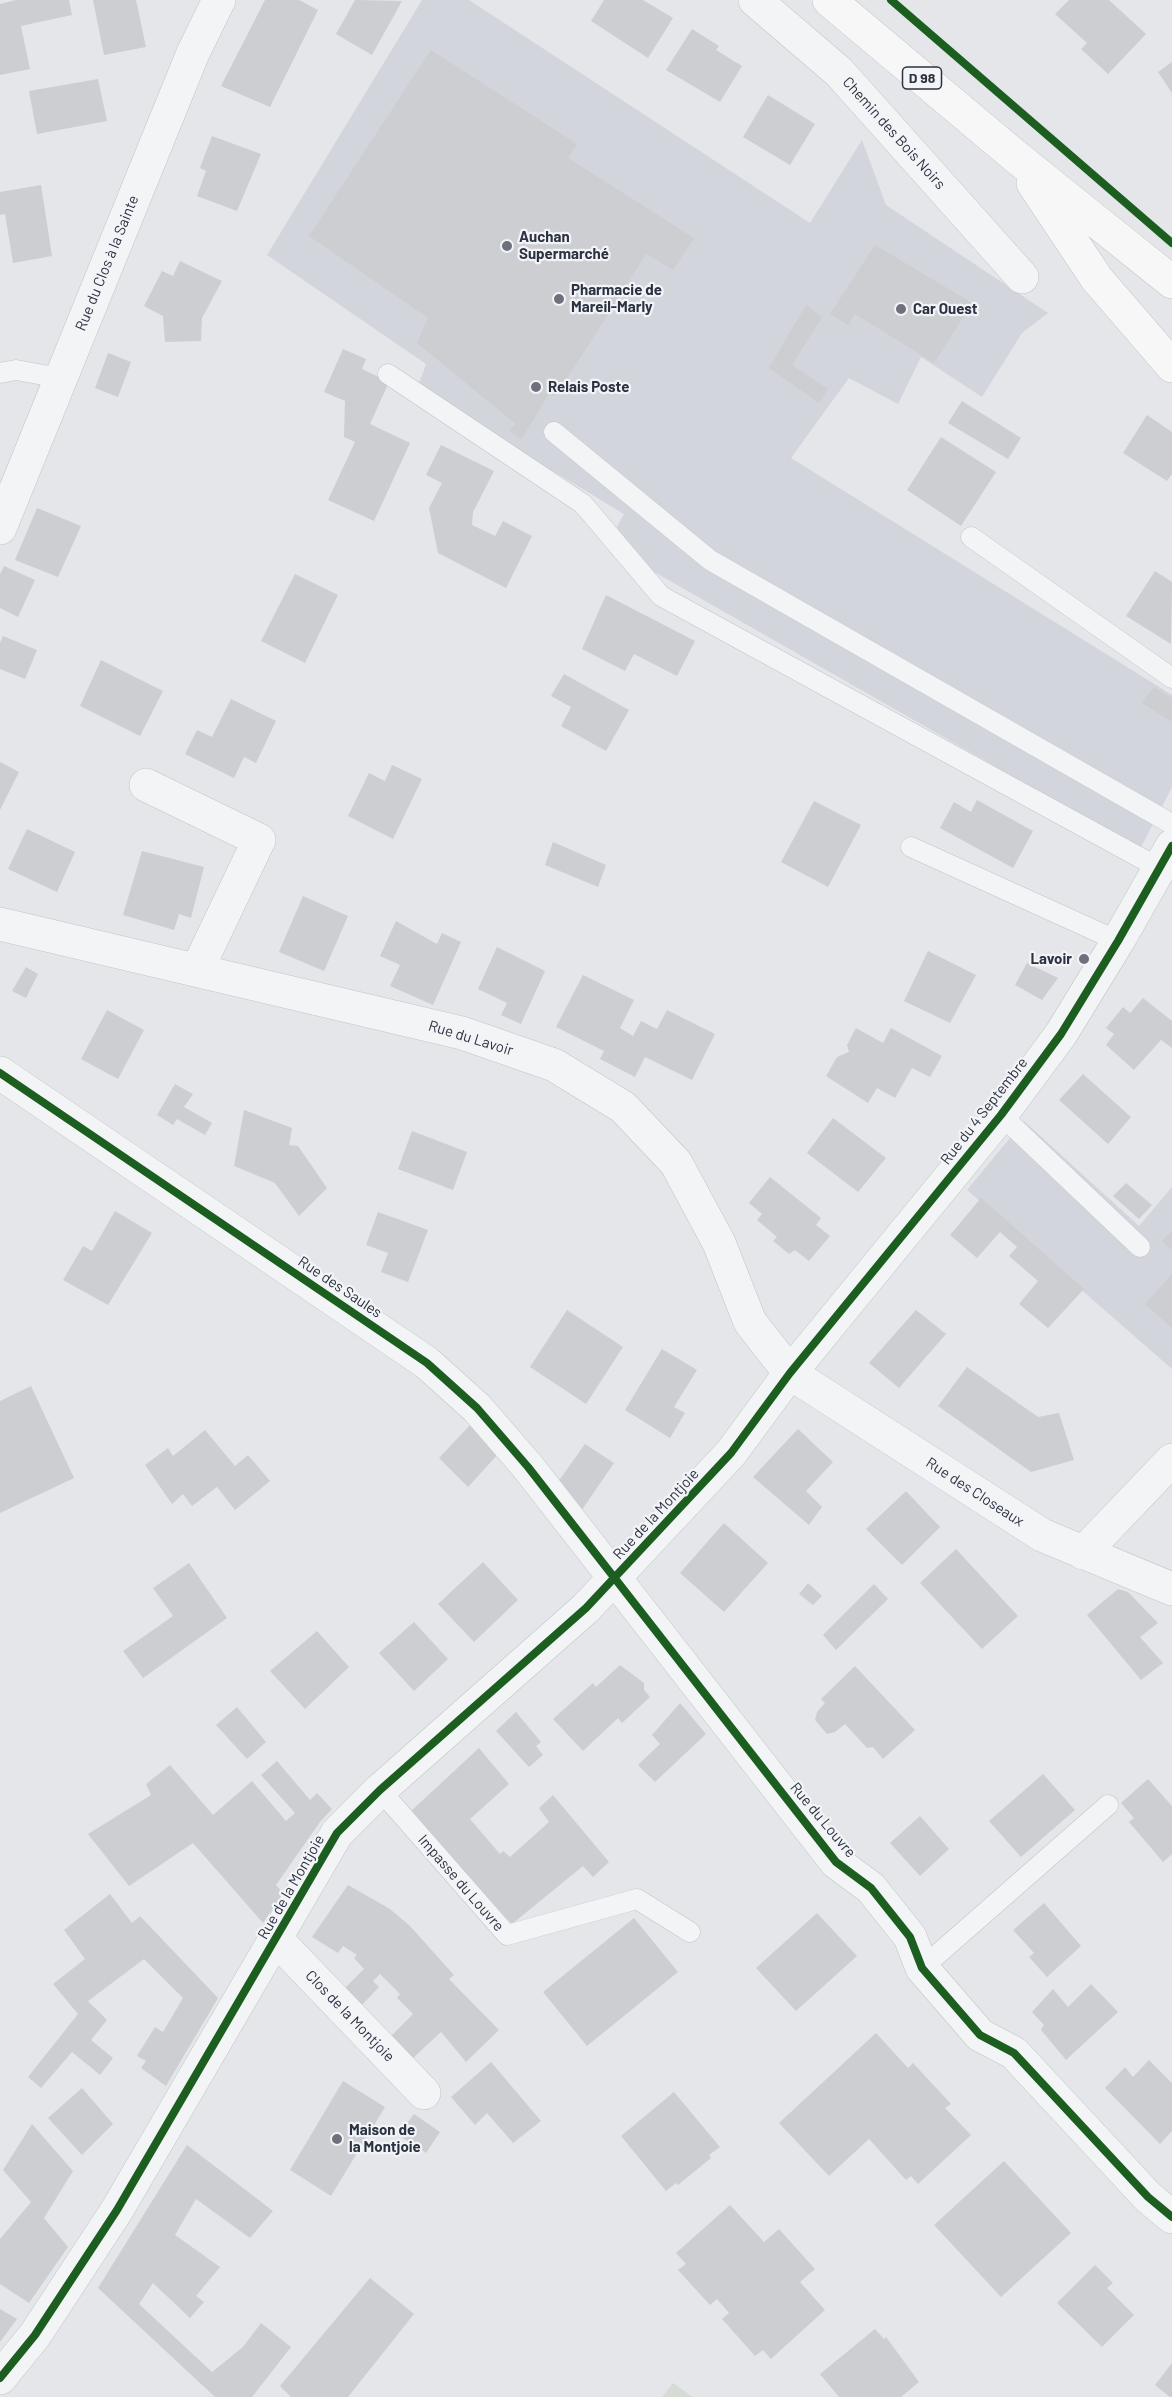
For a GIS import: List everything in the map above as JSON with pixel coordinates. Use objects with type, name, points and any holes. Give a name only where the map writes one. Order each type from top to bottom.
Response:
[{"type":"main road","name":"D 98","points":[[829,0],[1015,156],[1172,282]]},
{"type":"main road","name":"D 98","points":[[1015,156],[1097,279],[1172,366]]},
{"type":"street","name":"Rue du Clos à la Sainte","points":[[0,528],[193,52],[219,0]]},
{"type":"street","name":"Chemin des Bois Noirs","points":[[755,0],[839,72],[1022,277]]},
{"type":"street","points":[[146,785],[259,840],[197,970]]},
{"type":"street","name":"Rue du 4 Septembre","points":[[790,1373],[1001,1114],[1061,1034],[1166,857]]},
{"type":"street","name":"Rue du Lavoir","points":[[0,924],[462,1033],[554,1065],[623,1107],[676,1163],[719,1243],[750,1322],[790,1373]]},
{"type":"street","name":"Rue des Saules","points":[[0,1073],[427,1363],[477,1408],[616,1578]]},
{"type":"street","name":"Rue des Closeaux","points":[[790,1373],[1042,1535],[1172,1589]]},
{"type":"street","name":"Rue de la Montjoie","points":[[0,2378],[35,2335],[117,2210],[337,1833],[380,1791],[586,1608],[616,1578],[731,1453],[790,1373]]},
{"type":"street","points":[[1083,1553],[1172,1460]]},
{"type":"street","name":"Rue du Louvre","points":[[616,1578],[836,1862],[871,1888],[910,1937],[922,1968],[980,2034],[1014,2053],[1148,2198],[1172,2217]]},
{"type":"street","name":"Clos de la Montjoie","points":[[276,1940],[424,2093]]},
{"type":"lane","points":[[0,373],[16,370],[60,378]]},
{"type":"lane","points":[[388,374],[583,504],[661,596],[1166,857]]},
{"type":"lane","points":[[555,432],[710,560],[1172,824]]},
{"type":"lane","points":[[970,537],[1172,678]]},
{"type":"lane","points":[[911,847],[1118,941]]},
{"type":"lane","points":[[1001,1114],[1140,1247]]},
{"type":"lane","name":"Impasse du Louvre","points":[[380,1791],[507,1935],[637,1899],[690,1932]]},
{"type":"lane","points":[[922,1968],[1108,1805]]},
{"type":"shaded area","points":[[422,0],[469,0],[810,223],[862,140],[886,205],[1048,313],[1022,333],[982,397],[921,357],[898,404],[849,378],[791,458],[1172,695],[1172,787],[1140,849],[607,545],[624,514],[417,389],[426,364],[267,255]]},
{"type":"shaded area","points":[[1024,1121],[1139,1226],[1172,1187],[1172,1369],[967,1190]]},
{"type":"shaded area","points":[[673,2383],[693,2397],[662,2397]]},
{"type":"building","points":[[16,0],[69,0],[72,15],[21,26],[30,69],[0,75],[0,4]]},
{"type":"building","points":[[93,0],[136,0],[146,47],[104,55]]},
{"type":"building","points":[[265,0],[299,0],[318,10],[270,107],[221,86]]},
{"type":"building","points":[[355,0],[402,1],[372,55],[336,34]]},
{"type":"building","points":[[604,0],[643,0],[673,18],[648,58],[591,21]]},
{"type":"building","points":[[1069,0],[1109,0],[1146,34],[1108,74],[1081,49],[1087,43],[1055,14]]},
{"type":"building","points":[[692,29],[719,46],[716,50],[742,66],[720,102],[666,70]]},
{"type":"building","name":"Auchan Supermarché","points":[[431,50],[577,144],[568,158],[694,238],[673,270],[646,254],[556,396],[548,395],[522,439],[509,431],[516,424],[417,343],[428,318],[309,236]]},
{"type":"building","points":[[1172,62],[1172,93],[1158,72]]},
{"type":"building","points":[[98,79],[107,121],[37,134],[29,91]]},
{"type":"building","points":[[768,95],[815,124],[790,165],[743,137]]},
{"type":"building","points":[[212,136],[261,154],[237,211],[197,196],[206,171],[200,168]]},
{"type":"building","points":[[41,185],[52,256],[13,263],[5,214],[0,215],[0,192]]},
{"type":"building","name":"Car Ouest","points":[[875,245],[972,303],[934,363],[855,314],[848,325],[830,314]]},
{"type":"building","points":[[180,261],[222,281],[202,318],[201,341],[165,342],[163,316],[144,306],[162,271],[173,276]]},
{"type":"building","points":[[806,305],[822,317],[792,365],[828,389],[819,403],[769,368]]},
{"type":"building","points":[[343,349],[366,359],[362,369],[389,382],[370,424],[410,443],[374,521],[328,500],[355,442],[344,437],[345,401],[324,392]]},
{"type":"building","points":[[108,353],[131,362],[118,397],[95,388]]},
{"type":"building","points":[[962,401],[1021,438],[1008,459],[948,423]]},
{"type":"building","points":[[1147,415],[1172,432],[1172,474],[1167,481],[1123,453]]},
{"type":"building","points":[[941,437],[996,472],[961,526],[907,490]]},
{"type":"building","points":[[441,445],[494,471],[473,512],[472,525],[495,536],[503,521],[532,536],[506,588],[438,553],[429,508],[442,483],[426,475]]},
{"type":"building","points":[[37,508],[81,526],[58,577],[15,560]]},
{"type":"building","points":[[4,566],[35,580],[18,617],[0,608],[0,574]]},
{"type":"building","points":[[1155,571],[1172,582],[1171,644],[1126,616]]},
{"type":"building","points":[[295,574],[338,595],[305,663],[261,641]]},
{"type":"building","points":[[606,595],[695,641],[677,676],[634,654],[625,671],[582,649]]},
{"type":"building","points":[[3,636],[37,650],[25,679],[0,669],[0,643]]},
{"type":"building","points":[[101,660],[163,691],[140,736],[80,706]]},
{"type":"building","points":[[564,674],[629,710],[606,751],[561,726],[571,707],[551,696]]},
{"type":"building","points":[[1154,687],[1172,698],[1172,722],[1142,703]]},
{"type":"building","points":[[231,699],[276,721],[256,763],[244,757],[234,778],[185,754],[197,730],[212,737]]},
{"type":"building","points":[[0,762],[19,772],[0,810]]},
{"type":"building","points":[[392,765],[422,779],[393,839],[348,816],[369,773],[385,781]]},
{"type":"building","points":[[977,800],[1033,831],[1013,868],[940,828],[954,802],[971,812]]},
{"type":"building","points":[[814,801],[861,825],[828,887],[781,862]]},
{"type":"building","points":[[27,829],[75,852],[57,892],[8,869]]},
{"type":"building","points":[[553,842],[606,865],[598,887],[545,865]]},
{"type":"building","points":[[142,851],[204,867],[191,918],[179,914],[174,930],[123,915]]},
{"type":"building","points":[[303,896],[348,916],[324,971],[279,952]]},
{"type":"building","points":[[396,921],[437,944],[442,933],[461,942],[433,1005],[390,986],[400,965],[380,956]]},
{"type":"building","points":[[497,947],[545,971],[521,1024],[501,1015],[507,1003],[478,989]]},
{"type":"building","points":[[928,951],[976,975],[950,1023],[904,1001]]},
{"type":"building","points":[[1027,963],[1058,978],[1042,1000],[1015,985]]},
{"type":"building","points":[[26,967],[38,974],[26,998],[12,991]]},
{"type":"building","points":[[583,975],[634,1000],[620,1028],[633,1036],[641,1021],[657,1029],[667,1010],[715,1034],[692,1080],[645,1057],[635,1077],[600,1059],[604,1051],[556,1027]]},
{"type":"building","points":[[1143,998],[1172,1021],[1172,1048],[1161,1040],[1134,1070],[1106,1045],[1114,1034],[1106,1028],[1123,1007],[1130,1013]]},
{"type":"building","points":[[107,1010],[144,1030],[118,1079],[81,1059]]},
{"type":"building","points":[[856,1028],[883,1043],[891,1028],[942,1056],[930,1077],[912,1068],[895,1098],[877,1088],[868,1103],[826,1076],[837,1057],[849,1052],[847,1045]]},
{"type":"building","points":[[1083,1074],[1131,1117],[1108,1144],[1059,1100]]},
{"type":"building","points":[[175,1084],[193,1094],[184,1107],[212,1123],[205,1135],[177,1119],[173,1125],[157,1115]]},
{"type":"building","points":[[244,1110],[292,1128],[289,1145],[298,1146],[327,1188],[299,1216],[275,1183],[234,1166]]},
{"type":"building","points":[[833,1118],[886,1158],[858,1192],[807,1153]]},
{"type":"building","points":[[412,1131],[467,1152],[453,1190],[398,1169]]},
{"type":"building","points":[[770,1177],[821,1218],[816,1225],[830,1236],[809,1261],[795,1250],[789,1254],[773,1241],[777,1237],[757,1220],[762,1214],[749,1203]]},
{"type":"building","points":[[1126,1183],[1152,1205],[1139,1219],[1113,1196]]},
{"type":"building","points":[[981,1198],[1084,1289],[1048,1328],[1019,1304],[1038,1281],[1009,1256],[1017,1247],[1000,1232],[977,1258],[950,1235]]},
{"type":"building","points":[[115,1211],[152,1233],[108,1305],[63,1280],[83,1246],[92,1251]]},
{"type":"building","points":[[378,1212],[428,1230],[408,1282],[381,1272],[388,1253],[366,1245]]},
{"type":"building","points":[[1172,1231],[1172,1250],[1162,1241]]},
{"type":"building","points":[[1172,1274],[1172,1328],[1145,1304]]},
{"type":"building","points":[[567,1310],[623,1347],[586,1404],[530,1367]]},
{"type":"building","points":[[916,1310],[946,1334],[899,1388],[869,1363]]},
{"type":"building","points":[[662,1349],[697,1370],[674,1407],[685,1413],[670,1438],[625,1410]]},
{"type":"building","points":[[967,1367],[1038,1417],[1059,1413],[1074,1460],[1031,1472],[938,1406]]},
{"type":"building","points":[[31,1386],[74,1478],[0,1513],[0,1401]]},
{"type":"building","points":[[471,1424],[500,1452],[468,1487],[439,1458]]},
{"type":"building","points":[[798,1429],[833,1462],[806,1491],[822,1507],[809,1525],[753,1477]]},
{"type":"building","points":[[205,1430],[235,1466],[248,1455],[270,1481],[235,1510],[217,1487],[192,1506],[183,1494],[172,1504],[145,1465],[168,1448],[173,1456]]},
{"type":"building","points":[[585,1444],[614,1463],[577,1517],[555,1486]]},
{"type":"building","points":[[906,1491],[940,1527],[902,1565],[866,1529]]},
{"type":"building","points":[[724,1523],[768,1563],[724,1612],[680,1573]]},
{"type":"building","points":[[956,1549],[1018,1616],[982,1649],[920,1583]]},
{"type":"building","points":[[483,1562],[518,1600],[474,1642],[438,1604]]},
{"type":"building","points":[[189,1563],[227,1618],[143,1678],[123,1651],[173,1616],[153,1588]]},
{"type":"building","points":[[808,1583],[822,1596],[813,1605],[799,1594]]},
{"type":"building","points":[[874,1584],[888,1599],[836,1650],[823,1635]]},
{"type":"building","points":[[1118,1589],[1128,1592],[1158,1623],[1140,1637],[1163,1663],[1141,1680],[1087,1615]]},
{"type":"building","points":[[414,1622],[448,1659],[414,1691],[379,1653]]},
{"type":"building","points":[[317,1631],[349,1667],[305,1709],[270,1671]]},
{"type":"building","points":[[620,1665],[644,1683],[644,1690],[650,1697],[622,1723],[618,1718],[583,1751],[553,1719],[593,1683],[596,1687]]},
{"type":"building","points":[[855,1666],[915,1730],[883,1759],[873,1747],[867,1748],[845,1724],[835,1732],[827,1734],[815,1720],[817,1712],[825,1703],[821,1699]]},
{"type":"building","points":[[680,1703],[706,1734],[655,1782],[638,1765],[660,1744],[652,1735]]},
{"type":"building","points":[[237,1707],[266,1742],[247,1759],[216,1725]]},
{"type":"building","points":[[516,1712],[541,1742],[536,1746],[543,1755],[529,1767],[496,1731]]},
{"type":"building","points":[[479,1748],[509,1784],[470,1819],[500,1854],[503,1851],[510,1857],[549,1822],[539,1808],[553,1795],[609,1862],[593,1877],[583,1866],[512,1924],[410,1812]]},
{"type":"building","points":[[277,1761],[310,1800],[317,1793],[332,1809],[320,1822],[276,1885],[283,1893],[263,1923],[193,1843],[129,1886],[88,1834],[151,1795],[146,1784],[170,1765],[213,1815],[252,1781],[286,1821],[295,1813],[261,1775]]},
{"type":"building","points":[[1043,1774],[1075,1810],[1021,1857],[989,1821]]},
{"type":"building","points":[[1148,1779],[1172,1806],[1172,1854],[1163,1862],[1129,1822],[1134,1818],[1121,1803]]},
{"type":"building","points":[[920,1816],[949,1849],[920,1876],[890,1843]]},
{"type":"building","points":[[348,1885],[390,1909],[410,1926],[454,1975],[449,1979],[499,2030],[466,2062],[441,2032],[412,2059],[390,2037],[413,2014],[397,1998],[400,1994],[380,1974],[373,1981],[379,1987],[360,2007],[343,1990],[364,1969],[354,1958],[357,1955],[343,1946],[338,1953],[312,1937]]},
{"type":"building","points":[[110,1894],[132,1923],[140,1916],[218,1998],[166,2086],[141,2068],[146,2061],[137,2056],[155,2027],[163,2032],[183,1998],[144,1959],[88,2001],[107,2020],[91,2040],[113,2058],[100,2075],[72,2052],[41,2088],[28,2077],[78,2014],[53,1984],[85,1959],[64,1930]]},
{"type":"building","points":[[1044,1903],[1081,1946],[1047,1977],[1029,1957],[1034,1953],[1013,1930]]},
{"type":"building","points":[[817,1913],[857,1956],[796,2011],[756,1968]]},
{"type":"building","points":[[634,1918],[678,1972],[587,2046],[543,1992]]},
{"type":"building","points":[[1091,1984],[1118,2012],[1066,2060],[1041,2030],[1044,2025],[1032,2012],[1053,1989],[1068,2007]]},
{"type":"building","points":[[876,2033],[908,2068],[913,2063],[951,2104],[945,2108],[971,2135],[918,2184],[911,2176],[906,2180],[869,2139],[829,2176],[779,2123]]},
{"type":"building","points":[[1149,2060],[1172,2083],[1172,2131],[1160,2144],[1105,2088],[1125,2067],[1133,2077]]},
{"type":"building","points":[[491,2062],[541,2121],[513,2143],[487,2113],[475,2125],[451,2097]]},
{"type":"building","name":"Maison de la Montjoie","points":[[343,2081],[385,2107],[331,2196],[290,2170]]},
{"type":"building","points":[[82,2088],[113,2124],[82,2155],[48,2118]]},
{"type":"building","points":[[674,2092],[720,2147],[709,2155],[711,2158],[678,2185],[676,2183],[666,2191],[621,2136]]},
{"type":"building","points":[[414,2114],[440,2132],[426,2153],[398,2135]]},
{"type":"building","points":[[32,2124],[73,2171],[44,2218],[68,2247],[29,2303],[0,2284],[0,2239],[31,2202],[3,2170]]},
{"type":"building","points":[[187,2145],[273,2211],[250,2238],[196,2199],[175,2235],[220,2267],[196,2296],[204,2302],[190,2318],[153,2283],[139,2304],[212,2372],[243,2347],[261,2323],[291,2347],[252,2397],[215,2397],[98,2288]]},
{"type":"building","points":[[1004,2161],[1071,2233],[1001,2297],[934,2225]]},
{"type":"building","points":[[730,2205],[764,2242],[779,2229],[815,2269],[800,2282],[825,2310],[771,2359],[763,2350],[755,2356],[722,2319],[729,2313],[717,2299],[710,2305],[678,2270],[686,2264],[676,2253]]},
{"type":"building","points":[[1095,2265],[1113,2283],[1107,2288],[1134,2315],[1102,2347],[1057,2303]]},
{"type":"building","points":[[370,2278],[414,2314],[348,2397],[291,2397],[280,2386]]},
{"type":"building","points":[[0,2309],[17,2319],[0,2342]]},
{"type":"building","points":[[875,2329],[884,2339],[886,2337],[919,2382],[901,2397],[839,2397],[820,2374]]},
{"type":"building","points":[[1172,2363],[1172,2397],[1170,2397],[1155,2385]]},
{"type":"cycle path","points":[[891,0],[1172,243]]},
{"type":"cycle path","points":[[0,2378],[35,2335],[117,2210],[337,1833],[380,1790],[586,1608],[731,1453],[790,1373],[1001,1115],[1061,1034],[1118,941],[1172,846]]},
{"type":"cycle path","points":[[0,1073],[427,1363],[477,1408],[528,1467],[836,1862],[871,1888],[910,1937],[922,1968],[980,2035],[1014,2053],[1148,2197],[1172,2217]]},
{"type":"place","name":"Auchan Supermarché","points":[[507,246]]},
{"type":"place","name":"Pharmacie de Mareil-Marly","points":[[559,299]]},
{"type":"place","name":"Car Ouest","points":[[901,309]]},
{"type":"place","name":"Relais Poste","points":[[536,387]]},
{"type":"place","name":"Lavoir","points":[[1084,959]]},
{"type":"place","name":"Maison de la Montjoie","points":[[337,2139]]}]
